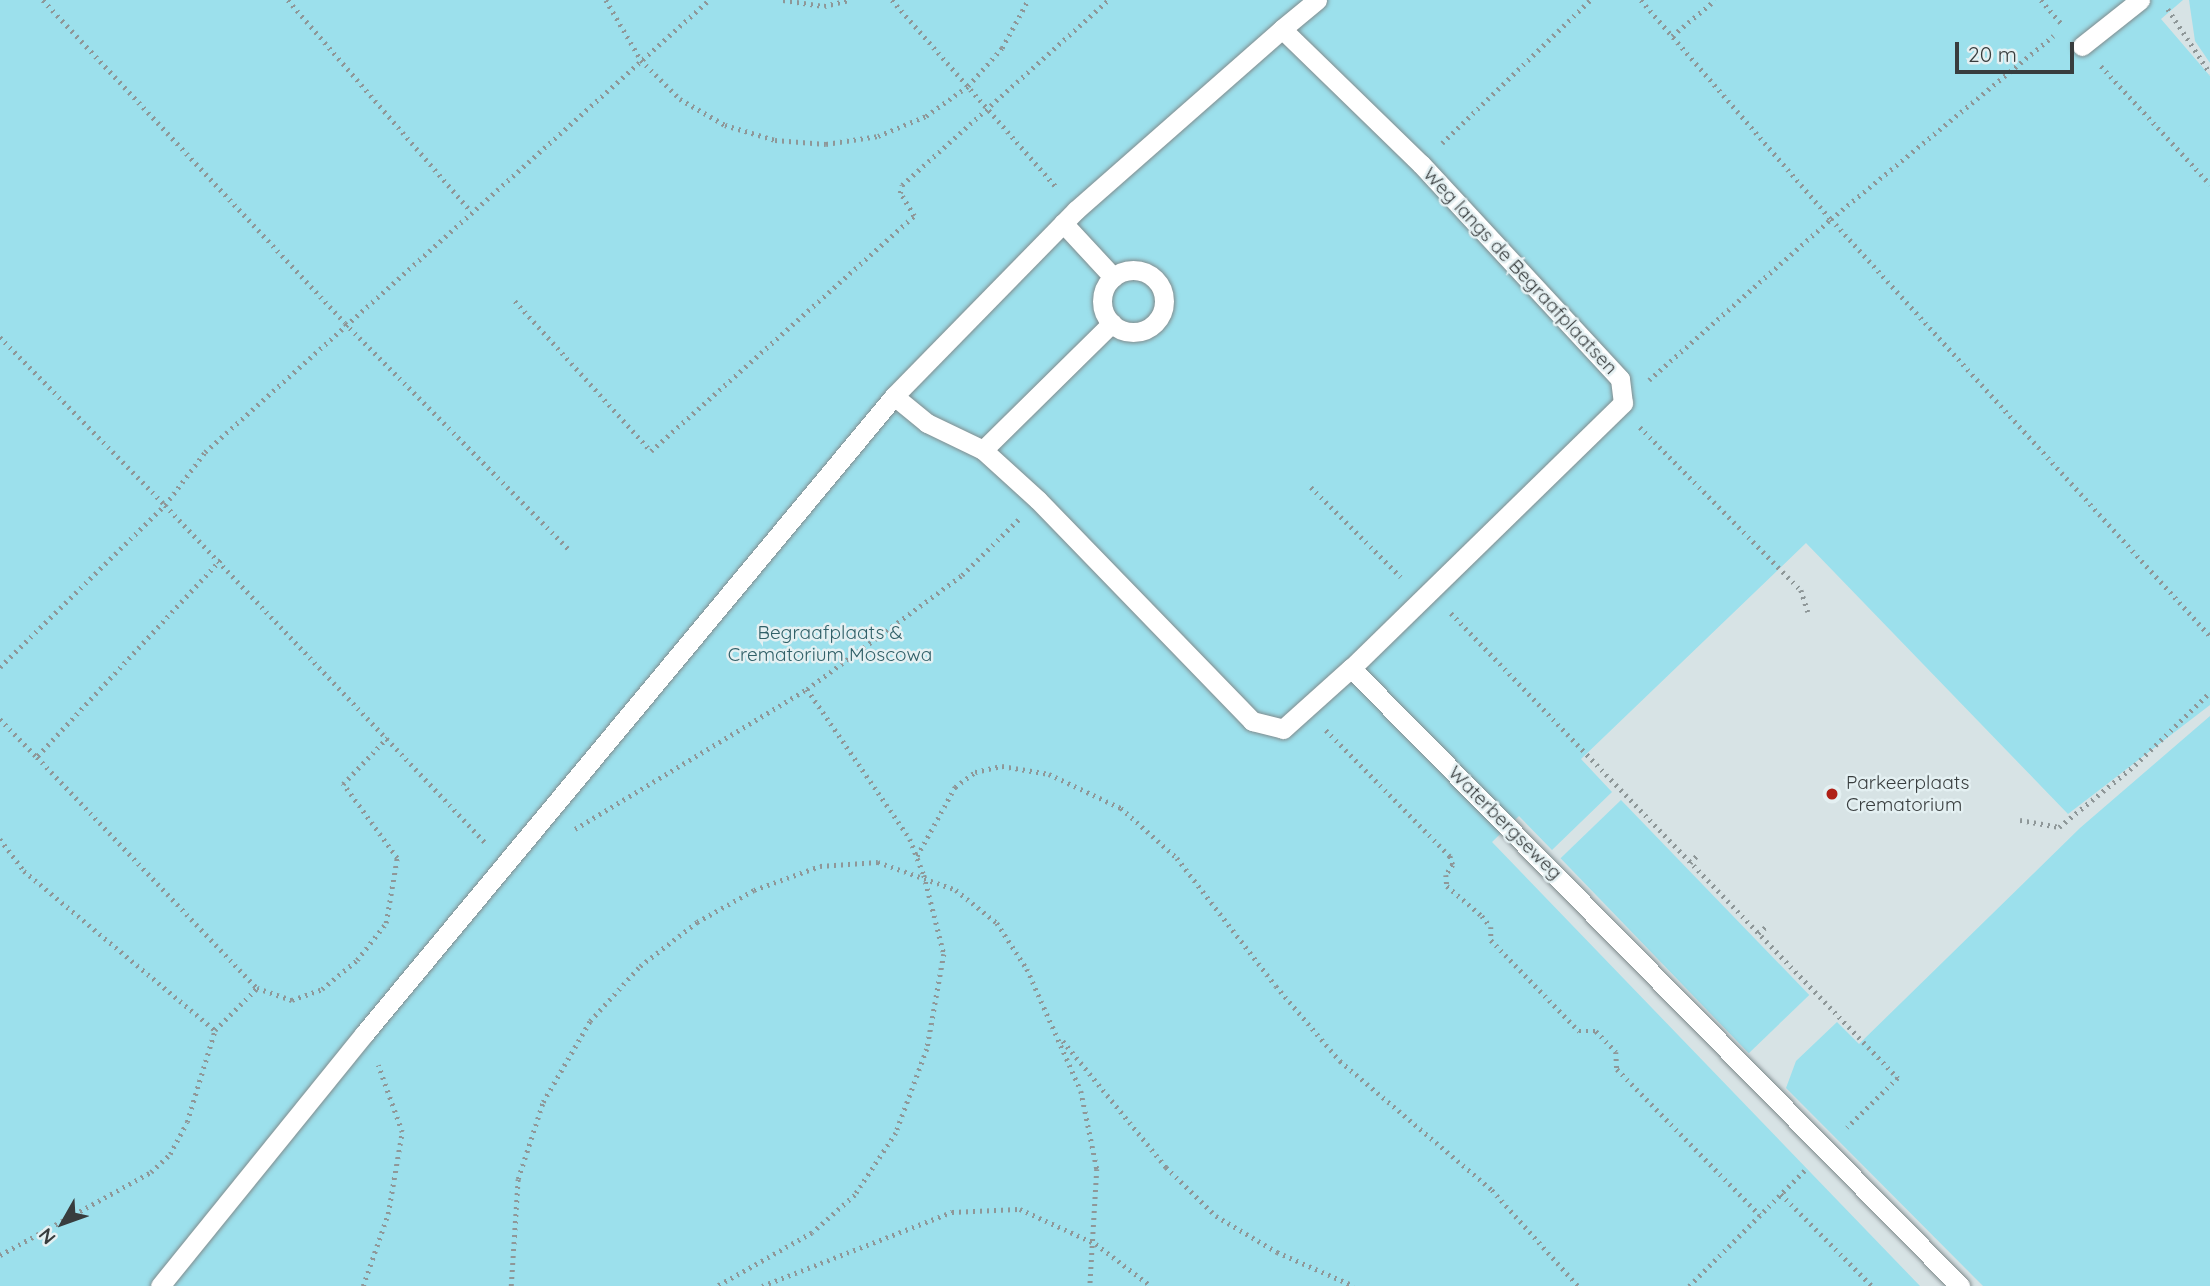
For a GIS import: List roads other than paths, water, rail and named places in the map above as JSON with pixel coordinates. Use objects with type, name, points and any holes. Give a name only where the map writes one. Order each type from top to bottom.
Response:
[{"type":"lane","points":[[160,1286],[505,863],[894,396],[1070,216],[1317,0]]},
{"type":"lane","points":[[2082,46],[2140,0]]},
{"type":"lane","name":"Weg langs de Begraafplaatsen","points":[[1282,29],[1421,163],[1620,379],[1623,403],[1351,668]]},
{"type":"lane","points":[[1070,216],[1113,277]]},
{"type":"lane","points":[[1131,270],[1150,274],[1164,300],[1163,311],[1150,328],[1129,332],[1112,323],[1102,304],[1113,277],[1131,270]]},
{"type":"lane","points":[[983,450],[1112,323]]},
{"type":"lane","points":[[894,396],[927,423],[983,450],[1038,500],[1251,721],[1283,729],[1351,668]]},
{"type":"lane","name":"Waterbergseweg","points":[[1351,668],[1960,1286]]},
{"type":"place","name":"Parkeerplaats Crematorium","points":[[1832,794]]},
{"type":"park label","name":"Begraafplaats & Crematorium Moscowa","points":[[830,644]]}]
